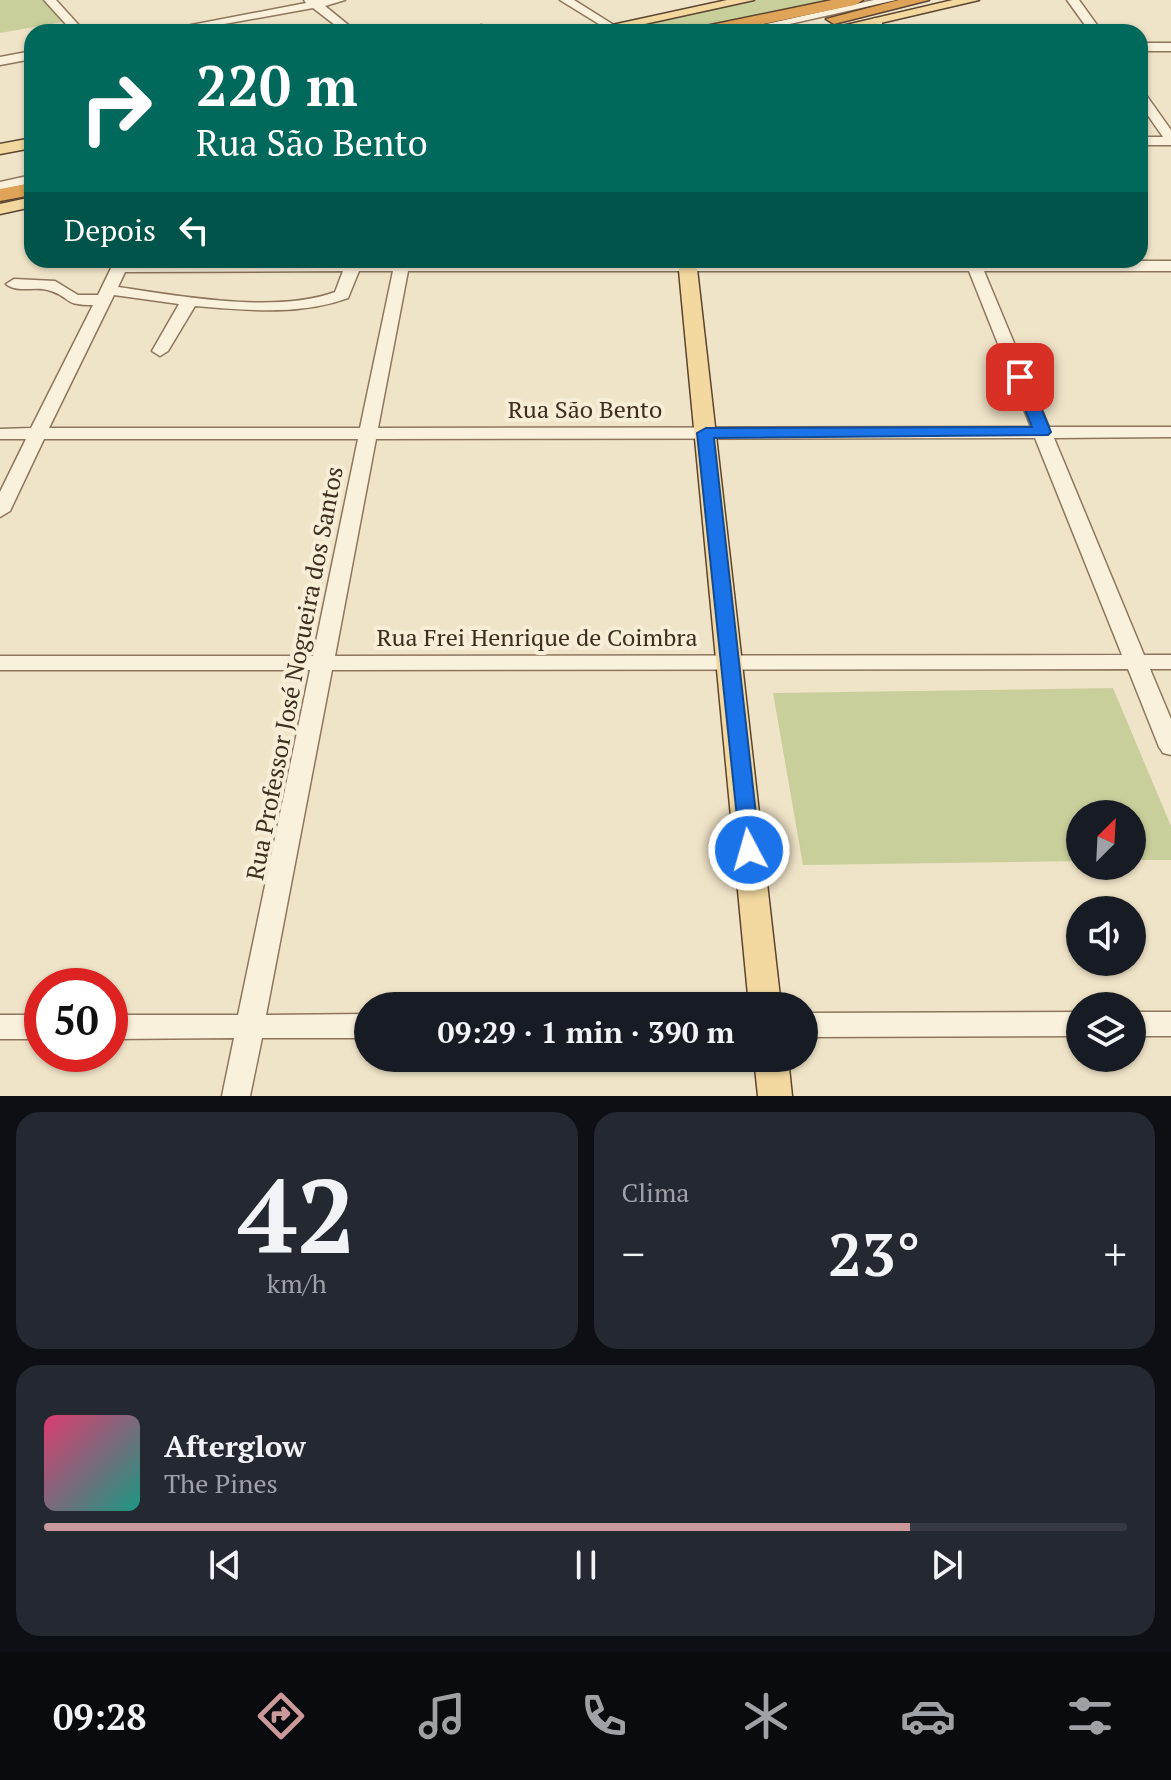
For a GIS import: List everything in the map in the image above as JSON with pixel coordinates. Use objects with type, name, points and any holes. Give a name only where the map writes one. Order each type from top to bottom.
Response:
[{"type":"highway","points":[[740,24],[855,0]]},
{"type":"highway","points":[[808,24],[921,0]]},
{"type":"highway","points":[[0,177],[24,172]]},
{"type":"highway","points":[[0,195],[24,190]]},
{"type":"main road","points":[[626,24],[747,0]]},
{"type":"main road","points":[[884,24],[972,0]]},
{"type":"main road","points":[[0,149],[24,144]]},
{"type":"main road","points":[[0,209],[24,204]]},
{"type":"main road","points":[[689,268],[764,992]]},
{"type":"main road","points":[[772,1072],[775,1096]]},
{"type":"street","points":[[50,0],[72,24]]},
{"type":"street","points":[[201,24],[312,2],[339,0]]},
{"type":"street","points":[[566,0],[606,24]]},
{"type":"street","points":[[775,24],[890,0]]},
{"type":"street","points":[[1073,0],[1090,24]]},
{"type":"street","points":[[312,2],[341,24]]},
{"type":"street","points":[[1148,47],[1171,47]]},
{"type":"street","points":[[0,61],[24,56]]},
{"type":"street","points":[[1148,107],[1171,140]]},
{"type":"street","points":[[1148,141],[1171,140]]},
{"type":"street","points":[[0,186],[24,181]]},
{"type":"street","points":[[1148,266],[1171,266]]},
{"type":"street","points":[[0,511],[120,268]]},
{"type":"street","points":[[14,284],[55,286],[66,298],[106,295],[188,303],[332,301],[342,295],[353,268]]},
{"type":"street","name":"Rua Professor José Nogueira dos Santos","points":[[236,1096],[401,268]]},
{"type":"street","points":[[976,268],[1136,662],[1164,714],[1171,747]]},
{"type":"street","points":[[160,351],[188,303]]},
{"type":"street","name":"Rua São Bento","points":[[0,434],[1171,432]]},
{"type":"street","name":"Rua Frei Henrique de Coimbra","points":[[0,663],[1171,662]]},
{"type":"street","points":[[818,1025],[1066,1024]]},
{"type":"street","points":[[1146,1024],[1171,1024]]},
{"type":"street","points":[[128,1027],[354,1026]]},
{"type":"street","points":[[0,1027],[24,1027]]},
{"type":"green space","points":[[0,0],[42,0],[63,22],[24,24],[24,29],[0,33]]},
{"type":"green space","points":[[751,0],[839,0],[723,24],[632,24]]},
{"type":"green space","points":[[1113,688],[1171,826],[1171,860],[1146,860],[1146,800],[1066,800],[1066,861],[803,865],[773,693]]},
{"type":"route","points":[[749,850],[706,433],[1043,432],[1020,377]]}]
